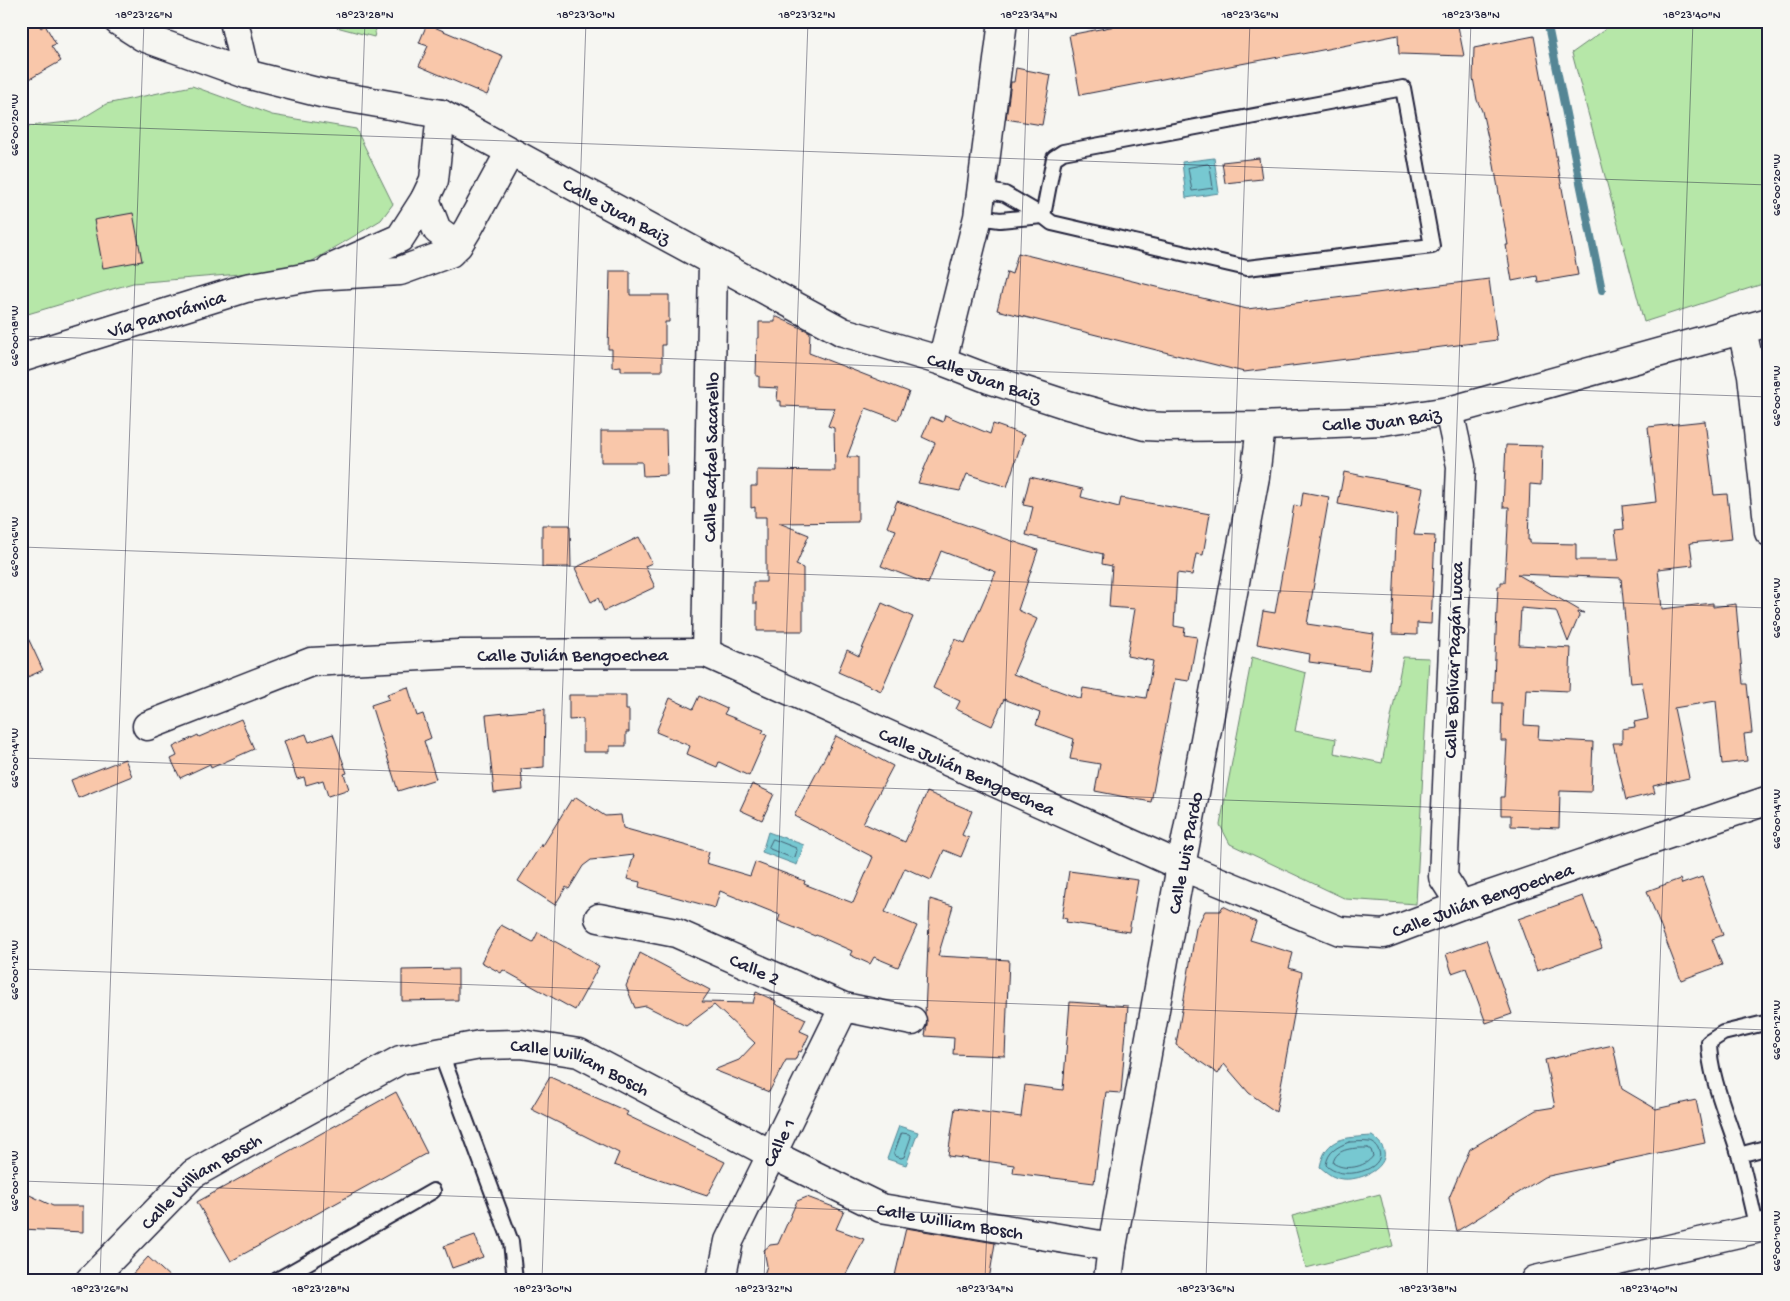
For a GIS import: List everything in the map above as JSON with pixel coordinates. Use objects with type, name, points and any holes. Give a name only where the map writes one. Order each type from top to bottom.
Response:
[{"type":"street","name":"Calle Juan Baiz","points":[[118,21],[143,37],[246,74],[321,93],[441,114],[843,332],[942,361],[1068,405],[1145,426],[1261,426],[1383,421],[1449,411],[1769,322]]},
{"type":"street","points":[[234,21],[246,74]]},
{"type":"street","points":[[942,361],[983,190],[1003,21]]},
{"type":"street","name":"Vía Panorámica","points":[[315,276],[400,238],[425,199],[434,180],[441,114]]},
{"type":"street","name":"Vía Panorámica","points":[[315,276],[335,251],[385,225],[408,196],[426,158],[438,143]]},
{"type":"street","name":"Vía Panorámica","points":[[21,358],[246,288],[315,276],[400,271],[450,253],[458,245],[469,227],[510,152]]},
{"type":"street","points":[[425,199],[436,230],[458,245]]},
{"type":"street","name":"Calle Rafael Sacarello","points":[[706,653],[713,262]]},
{"type":"street","points":[[1742,330],[1752,375],[1769,532]]},
{"type":"street","name":"Calle Bolívar Pagán Lucca","points":[[1449,411],[1461,466],[1443,877],[1461,905]]},
{"type":"street","name":"Calle Luis Pardo","points":[[1108,1280],[1112,1247],[1181,866],[1256,477],[1261,426]]},
{"type":"street","name":"Calle Julián Bengoechea","points":[[147,726],[311,662],[459,654],[706,653],[1181,866],[1340,931],[1384,934],[1461,905],[1769,800]]},
{"type":"street","name":"Calle 2","points":[[598,918],[676,933],[844,1006],[912,1021]]},
{"type":"street","name":"Calle 1","points":[[721,1280],[729,1240],[844,1006]]},
{"type":"street","name":"Calle William Bosch","points":[[90,1280],[193,1174],[400,1060],[480,1045],[521,1044],[579,1053],[771,1154],[882,1208],[1112,1247]]},
{"type":"street","points":[[1536,1280],[1763,1228]]},
{"type":"lane","points":[[983,190],[1005,194],[1052,223],[1247,268],[1432,246],[1403,88],[1063,152],[1054,158],[1043,216]]},
{"type":"lane","points":[[978,217],[1000,220],[1043,216]]},
{"type":"lane","points":[[1763,1228],[1718,1089],[1709,1053],[1709,1042],[1723,1033],[1769,1022]]},
{"type":"lane","points":[[440,1051],[511,1242],[515,1280]]},
{"type":"lane","points":[[1739,1154],[1769,1148]]},
{"type":"lane","points":[[277,1280],[433,1191]]},
{"type":"green space","points":[[314,21],[378,21],[374,37]]},
{"type":"green space","points":[[1617,21],[1769,21],[1769,282],[1644,322],[1572,53]]},
{"type":"green space","points":[[192,86],[272,115],[356,129],[393,204],[381,220],[299,269],[133,283],[21,316],[21,127],[78,121],[106,104]]},
{"type":"green space","points":[[1252,657],[1306,673],[1295,731],[1336,739],[1334,753],[1382,763],[1403,657],[1429,658],[1416,904],[1346,899],[1230,844],[1220,825]]},
{"type":"green space","points":[[1380,1194],[1393,1246],[1306,1268],[1292,1216]]},
{"type":"water","points":[[1214,158],[1219,193],[1186,198],[1182,162]]},
{"type":"water","points":[[768,832],[804,845],[797,865],[762,852]]},
{"type":"water","points":[[899,1126],[918,1132],[906,1165],[887,1159]]},
{"type":"water","points":[[1372,1136],[1381,1145],[1384,1154],[1382,1162],[1377,1169],[1358,1178],[1347,1179],[1330,1175],[1320,1167],[1327,1149],[1332,1144],[1353,1137]]},
{"type":"building","points":[[21,21],[36,21],[41,28],[45,25],[56,44],[51,46],[61,61],[21,84]]},
{"type":"building","points":[[1141,21],[1457,21],[1464,56],[1399,54],[1398,35],[1080,95],[1069,35]]},
{"type":"building","points":[[427,24],[503,56],[487,95],[419,66],[428,46],[419,43]]},
{"type":"building","points":[[1534,36],[1578,275],[1538,282],[1537,276],[1512,281],[1506,245],[1508,245],[1494,165],[1473,78],[1474,48]]},
{"type":"building","points":[[1016,68],[1051,75],[1042,125],[1006,119],[1011,82],[1014,82]]},
{"type":"building","points":[[1259,158],[1262,179],[1225,183],[1222,162]]},
{"type":"building","points":[[133,213],[142,261],[103,268],[94,220]]},
{"type":"building","points":[[1018,253],[1247,309],[1489,279],[1497,340],[1244,372],[997,310],[1007,272],[1012,274]]},
{"type":"building","points":[[610,271],[630,271],[630,295],[669,295],[669,322],[665,322],[665,345],[662,345],[662,371],[621,371],[621,366],[612,367],[612,349],[608,349]]},
{"type":"building","points":[[775,316],[810,332],[809,353],[909,392],[898,420],[866,408],[847,457],[858,457],[858,522],[779,523],[809,535],[796,565],[803,568],[803,631],[757,631],[757,603],[753,603],[753,582],[766,582],[766,517],[755,517],[755,507],[751,508],[751,486],[757,486],[757,470],[835,471],[834,428],[828,426],[835,408],[781,406],[781,401],[777,401],[778,388],[759,387],[759,376],[756,376],[759,322],[775,322]]},
{"type":"building","points":[[945,415],[990,434],[993,424],[1024,435],[1007,487],[967,474],[960,491],[918,483],[935,443],[922,437],[931,417],[943,422]]},
{"type":"building","points":[[1705,421],[1714,495],[1727,494],[1732,539],[1690,543],[1693,565],[1658,569],[1662,609],[1713,603],[1713,607],[1736,604],[1743,684],[1747,684],[1752,733],[1744,734],[1747,761],[1722,764],[1716,701],[1674,708],[1689,778],[1653,786],[1655,793],[1626,800],[1613,743],[1622,743],[1622,729],[1635,727],[1634,722],[1648,719],[1642,682],[1631,683],[1621,578],[1517,574],[1584,613],[1578,612],[1579,616],[1568,642],[1556,611],[1521,608],[1519,645],[1571,648],[1569,691],[1526,689],[1524,725],[1539,726],[1538,739],[1593,742],[1591,792],[1560,791],[1559,828],[1511,826],[1511,815],[1501,815],[1501,797],[1504,797],[1507,741],[1501,741],[1502,703],[1493,703],[1498,586],[1501,586],[1501,582],[1505,582],[1509,507],[1503,507],[1506,445],[1542,446],[1541,485],[1530,484],[1528,540],[1530,540],[1530,543],[1576,544],[1576,560],[1619,560],[1615,530],[1624,529],[1622,506],[1656,502],[1648,427]]},
{"type":"building","points":[[601,431],[666,431],[667,475],[643,476],[642,462],[601,462]]},
{"type":"building","points":[[1344,472],[1423,488],[1414,535],[1435,536],[1431,624],[1417,623],[1417,635],[1392,634],[1397,515],[1338,504]]},
{"type":"building","points":[[1030,477],[1083,489],[1081,497],[1119,507],[1121,498],[1210,514],[1203,555],[1196,554],[1192,575],[1177,573],[1174,626],[1185,628],[1184,635],[1197,637],[1189,681],[1175,679],[1151,802],[1095,791],[1100,764],[1070,759],[1074,739],[1036,725],[1040,713],[1004,699],[992,726],[956,709],[960,701],[933,688],[955,639],[965,643],[996,572],[941,551],[928,584],[881,566],[896,530],[887,527],[897,501],[1038,550],[1018,610],[1037,619],[1013,674],[1081,699],[1083,688],[1146,698],[1153,661],[1127,656],[1135,609],[1109,607],[1112,566],[1102,564],[1103,554],[1026,535],[1033,507],[1023,505]]},
{"type":"building","points":[[1303,492],[1329,497],[1307,624],[1374,634],[1369,670],[1309,662],[1310,654],[1257,644],[1263,611],[1275,613],[1294,505],[1301,507]]},
{"type":"building","points":[[542,525],[570,525],[571,567],[542,567]]},
{"type":"building","points":[[639,537],[652,563],[645,566],[655,587],[604,611],[598,598],[591,602],[575,568]]},
{"type":"building","points":[[882,603],[913,617],[881,691],[838,672],[847,650],[859,656]]},
{"type":"building","points":[[21,623],[43,670],[21,680]]},
{"type":"building","points":[[408,687],[417,716],[423,714],[431,738],[424,741],[436,779],[398,791],[371,705],[389,699],[387,694]]},
{"type":"building","points":[[569,695],[626,695],[626,710],[629,710],[629,732],[626,732],[626,746],[610,746],[610,752],[583,752],[583,719],[569,720]]},
{"type":"building","points":[[699,696],[727,709],[724,714],[764,730],[762,733],[767,735],[749,776],[719,762],[717,767],[687,754],[690,746],[656,732],[670,698],[693,709]]},
{"type":"building","points":[[545,709],[544,767],[521,769],[523,790],[494,793],[486,715]]},
{"type":"building","points":[[241,719],[254,749],[211,768],[210,764],[180,778],[171,759],[177,756],[173,747],[198,735],[199,737]]},
{"type":"building","points":[[306,734],[309,742],[333,734],[347,773],[344,774],[349,789],[328,796],[323,780],[306,785],[304,777],[297,779],[284,741]]},
{"type":"building","points":[[836,736],[893,766],[863,823],[905,842],[927,792],[972,811],[962,835],[969,838],[961,857],[944,850],[931,880],[905,868],[885,912],[917,926],[898,967],[874,957],[870,964],[850,955],[852,951],[778,921],[780,915],[720,891],[715,908],[639,887],[640,882],[627,879],[634,855],[591,860],[583,866],[569,889],[566,887],[555,905],[518,881],[571,800],[573,801],[576,797],[605,816],[621,815],[623,828],[709,852],[706,863],[750,876],[755,862],[805,881],[804,884],[853,903],[873,857],[794,816]]},
{"type":"building","points":[[125,759],[132,776],[78,798],[71,780]]},
{"type":"building","points":[[752,784],[774,794],[762,820],[740,810]]},
{"type":"building","points":[[1069,871],[1138,880],[1129,932],[1066,922],[1067,919],[1062,918]]},
{"type":"building","points":[[1702,877],[1723,935],[1712,939],[1722,965],[1681,980],[1647,891],[1680,879],[1682,884]]},
{"type":"building","points":[[1583,896],[1602,948],[1537,971],[1518,919]]},
{"type":"building","points":[[930,899],[953,906],[938,956],[1009,960],[1005,1056],[953,1054],[954,1038],[925,1036],[927,1024],[925,1014]]},
{"type":"building","points":[[1223,906],[1256,922],[1250,940],[1293,953],[1289,968],[1302,972],[1276,1112],[1249,1093],[1224,1064],[1218,1074],[1176,1045],[1196,928],[1205,911],[1220,911]]},
{"type":"building","points":[[501,925],[533,942],[538,932],[599,966],[575,1010],[503,970],[501,973],[481,962]]},
{"type":"building","points":[[1486,940],[1512,1014],[1486,1023],[1466,968],[1452,973],[1446,954]]},
{"type":"building","points":[[640,953],[710,990],[702,1002],[753,1003],[756,992],[776,1001],[775,1004],[806,1019],[800,1031],[809,1035],[801,1052],[799,1051],[795,1060],[786,1060],[769,1092],[714,1070],[739,1060],[755,1043],[714,1005],[686,1026],[646,1006],[635,1008],[626,986]]},
{"type":"building","points":[[458,969],[458,1000],[402,1001],[402,970]]},
{"type":"building","points":[[1070,1002],[1128,1006],[1121,1093],[1106,1092],[1094,1183],[1013,1173],[1014,1165],[948,1156],[955,1108],[1021,1117],[1025,1085],[1063,1090]]},
{"type":"building","points":[[1613,1045],[1622,1089],[1656,1109],[1696,1100],[1705,1143],[1544,1177],[1457,1231],[1449,1198],[1470,1149],[1536,1110],[1555,1107],[1545,1060]]},
{"type":"building","points":[[550,1077],[628,1112],[626,1115],[725,1162],[707,1196],[614,1165],[619,1153],[531,1109]]},
{"type":"building","points":[[396,1092],[427,1153],[231,1261],[197,1202]]},
{"type":"building","points":[[21,1191],[53,1206],[83,1206],[83,1232],[21,1229]]},
{"type":"building","points":[[807,1197],[844,1211],[836,1229],[864,1239],[843,1280],[762,1280],[767,1266],[764,1250],[770,1245],[778,1244],[797,1201]]},
{"type":"building","points":[[906,1228],[995,1243],[989,1280],[894,1280]]},
{"type":"building","points":[[475,1235],[483,1257],[452,1268],[444,1246]]},
{"type":"building","points":[[148,1257],[173,1280],[127,1280]]},
{"type":"waterway","points":[[1547,21],[1602,290]]}]
